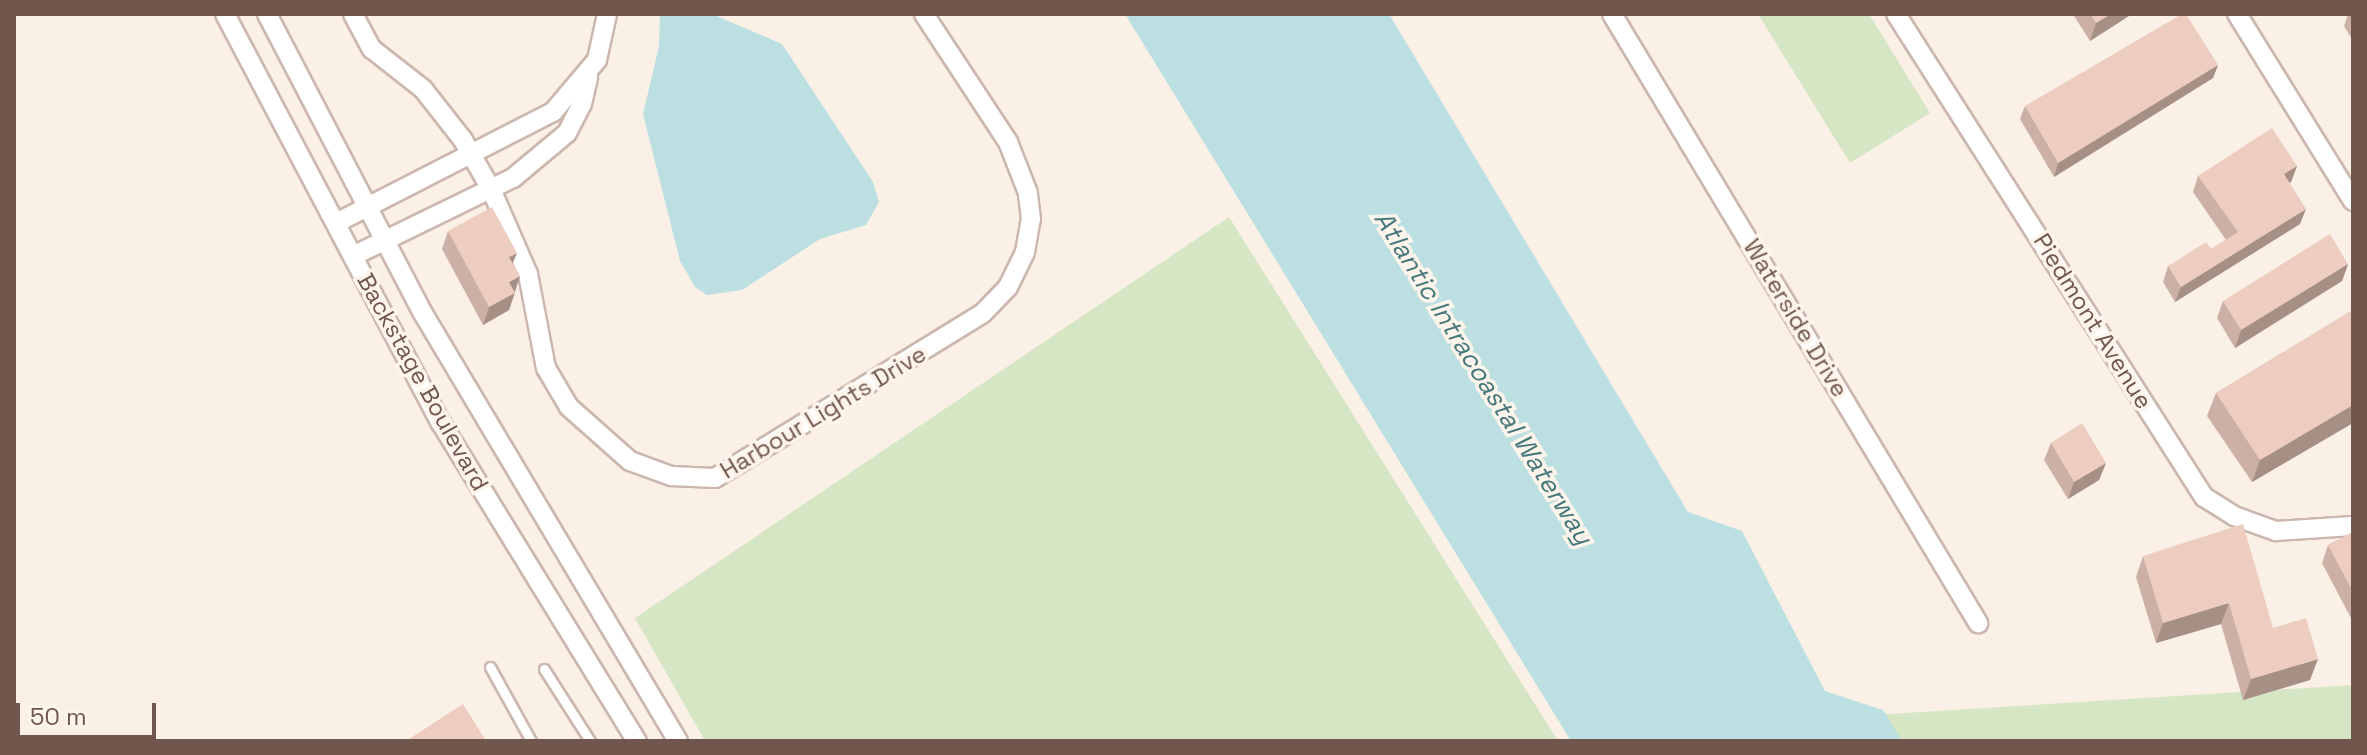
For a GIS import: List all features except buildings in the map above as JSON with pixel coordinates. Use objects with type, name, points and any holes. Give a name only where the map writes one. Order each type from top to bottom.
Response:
[{"type":"street","name":"Backstage Boulevard","points":[[225,14],[441,423],[637,741]]},
{"type":"street","name":"Backstage Boulevard","points":[[267,14],[424,315],[678,741]]},
{"type":"street","name":"Harbour Lights Drive","points":[[353,14],[372,49],[423,89],[472,156],[491,189],[528,274],[546,368],[569,407],[630,461],[671,476],[715,478],[982,314],[1008,287],[1025,252],[1031,219],[1028,193],[1008,142],[924,14]]},
{"type":"street","points":[[353,256],[513,178],[567,133],[582,104],[607,14]]},
{"type":"street","name":"Waterside Drive","points":[[1612,14],[1978,623]]},
{"type":"street","name":"Piedmont Avenue","points":[[1896,14],[2204,497],[2234,516],[2276,531],[2353,526]]},
{"type":"street","points":[[2237,14],[2353,201]]},
{"type":"street","points":[[336,223],[553,112],[588,74]]},
{"type":"lane","points":[[490,667],[531,741]]},
{"type":"lane","points":[[544,669],[590,741]]},
{"type":"green space","points":[[1758,14],[1869,14],[1930,113],[1850,163]]},
{"type":"green space","points":[[1229,217],[1558,741],[705,741],[635,618]]},
{"type":"green space","points":[[2353,685],[2353,741],[1888,741],[1872,715]]},
{"type":"water","points":[[660,14],[712,14],[782,44],[873,182],[879,202],[866,225],[820,239],[742,290],[707,295],[695,287],[680,261],[643,114],[659,46]]},
{"type":"water","name":"Atlantic Intracoastal Waterway","points":[[1125,14],[1389,14],[1688,512],[1742,531],[1825,691],[1883,710],[1902,741],[1571,741]]}]
